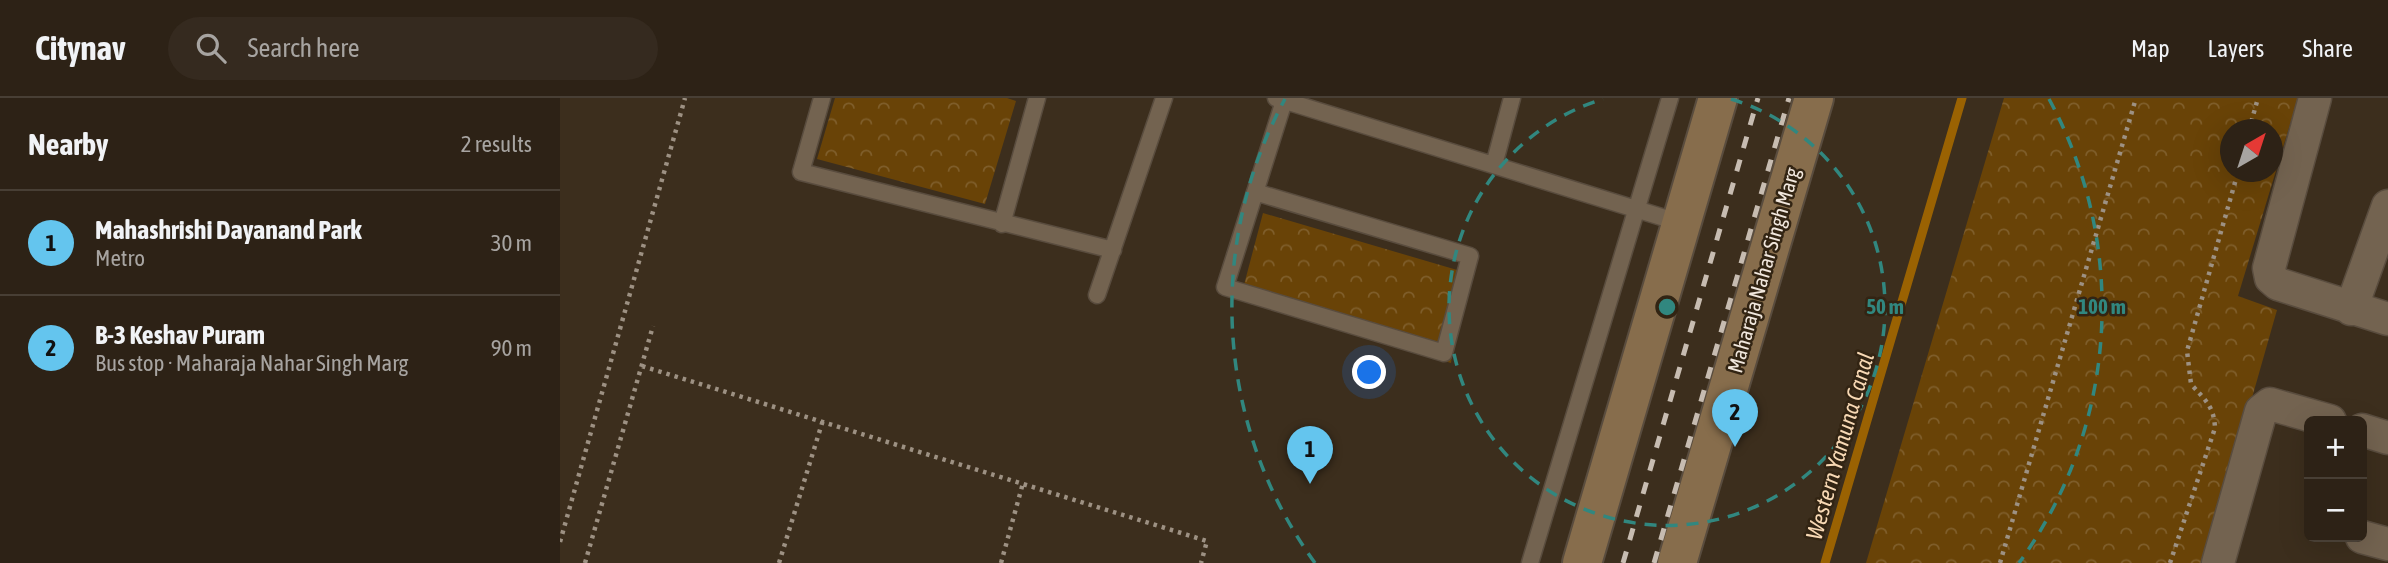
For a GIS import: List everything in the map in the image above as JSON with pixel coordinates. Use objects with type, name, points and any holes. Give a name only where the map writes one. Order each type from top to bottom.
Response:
[{"type":"main road","points":[[1582,563],[1718,98]]},
{"type":"main road","name":"Maharaja Nahar Singh Marg","points":[[1677,563],[1814,98]]},
{"type":"street","points":[[2315,98],[2269,268],[2271,278],[2277,284],[2388,319]]},
{"type":"street","points":[[2351,309],[2388,206]]},
{"type":"street","points":[[2218,563],[2262,411],[2270,404],[2312,416]]},
{"type":"street","points":[[2367,432],[2388,438]]},
{"type":"street","points":[[2367,538],[2388,544]]},
{"type":"lane","points":[[822,98],[801,172],[1112,250]]},
{"type":"lane","points":[[1002,224],[1037,98]]},
{"type":"lane","points":[[1097,295],[1164,98]]},
{"type":"lane","points":[[1494,165],[1512,98]]},
{"type":"lane","points":[[1530,563],[1670,98]]},
{"type":"lane","points":[[1255,192],[1470,256],[1444,354],[1224,287],[1255,192],[1280,99],[1682,223]]},
{"type":"path","points":[[560,542],[685,98]]},
{"type":"path","points":[[2000,563],[2136,98]]},
{"type":"path","points":[[2252,119],[2258,98]]},
{"type":"path","points":[[2170,563],[2215,428],[2215,412],[2191,384],[2188,351],[2235,182]]},
{"type":"path","points":[[585,563],[653,326]]},
{"type":"path","points":[[642,366],[1208,541],[1201,563]]},
{"type":"path","points":[[779,563],[823,420]]},
{"type":"path","points":[[1001,563],[1023,483]]},
{"type":"green space","points":[[835,98],[1007,98],[1016,101],[985,204],[817,159]]},
{"type":"green space","points":[[2004,98],[2298,98],[2283,148],[2283,119],[2220,119],[2220,182],[2273,182],[2238,296],[2277,310],[2205,563],[1866,563]]},
{"type":"green space","points":[[1263,213],[1464,272],[1451,363],[1240,300]]},
{"type":"waterway","name":"Western Yamuna Canal","points":[[1825,563],[1962,98]]},
{"type":"railway","points":[[1623,563],[1758,98]]},
{"type":"railway","points":[[1654,563],[1789,98]]},
{"type":"place","name":"B-3 Keshav Puram","points":[[1735,447]]},
{"type":"place","name":"Mahashrishi Dayanand Park","points":[[1310,484]]}]
